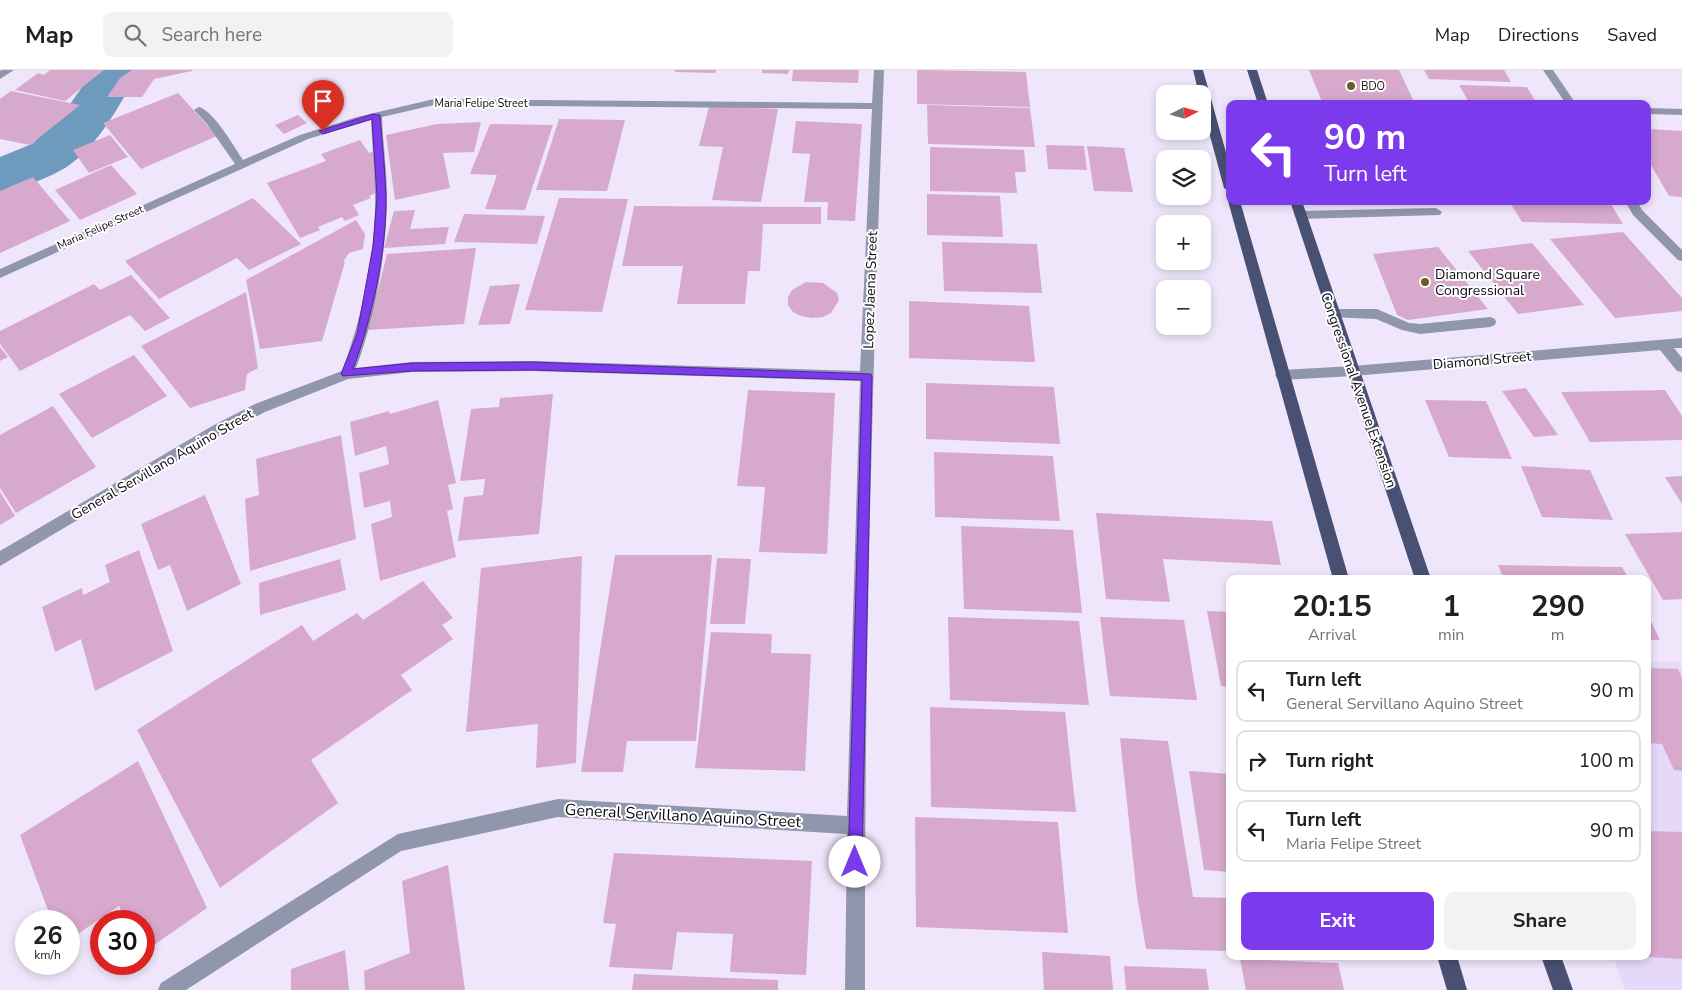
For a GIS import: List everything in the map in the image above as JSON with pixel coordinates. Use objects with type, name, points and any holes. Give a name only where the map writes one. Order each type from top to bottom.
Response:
[{"type":"main road","points":[[1198,70],[1226,173]]},
{"type":"main road","points":[[1252,70],[1262,100]]},
{"type":"main road","points":[[1235,205],[1340,575]]},
{"type":"main road","name":"Congressional Avenue Extension","points":[[1297,205],[1422,575]]},
{"type":"main road","points":[[1448,960],[1457,990]]},
{"type":"main road","points":[[1552,960],[1563,990]]},
{"type":"street","points":[[0,76],[9,70]]},
{"type":"street","name":"Lopez Jaena Street","points":[[855,990],[855,825],[867,376],[879,70]]},
{"type":"street","points":[[1548,70],[1568,100]]},
{"type":"street","name":"Maria Felipe Street","points":[[0,274],[304,137],[376,115],[434,102],[877,106]]},
{"type":"street","points":[[198,110],[212,122],[242,165]]},
{"type":"street","points":[[1651,111],[1682,112]]},
{"type":"street","points":[[346,374],[362,334],[378,246],[381,197],[376,115]]},
{"type":"street","points":[[1633,205],[1637,212],[1682,257]]},
{"type":"street","points":[[1300,215],[1436,212]]},
{"type":"street","points":[[1333,314],[1377,314],[1407,327],[1420,330],[1490,322]]},
{"type":"street","name":"Diamond Street","points":[[1282,375],[1353,371],[1682,343]]},
{"type":"street","points":[[1664,345],[1682,367]]},
{"type":"street","name":"General Servillano Aquino Street","points":[[0,559],[219,429],[260,408],[346,374],[412,367],[532,366],[867,376]]},
{"type":"street","name":"General Servillano Aquino Street","points":[[168,990],[398,843],[558,808],[855,825]]},
{"type":"shaded area","points":[[1651,661],[1679,662],[1682,668],[1682,990],[1625,990],[1614,960],[1651,960]]},
{"type":"building","points":[[50,70],[104,70],[65,101],[15,90],[38,73],[44,75]]},
{"type":"building","points":[[132,70],[192,71],[154,79],[142,97],[107,97],[120,78]]},
{"type":"building","points":[[675,70],[716,70],[715,73],[675,72]]},
{"type":"building","points":[[762,70],[789,70],[788,74],[762,73]]},
{"type":"building","points":[[793,70],[859,70],[858,83],[792,81]]},
{"type":"building","points":[[917,70],[1026,72],[1030,107],[917,104]]},
{"type":"building","points":[[1309,70],[1399,70],[1413,100],[1321,100]]},
{"type":"building","points":[[1424,70],[1504,70],[1511,82],[1429,79]]},
{"type":"building","points":[[1459,85],[1527,87],[1535,100],[1468,100]]},
{"type":"building","points":[[11,91],[80,105],[30,145],[0,139],[0,99]]},
{"type":"building","points":[[178,93],[217,136],[141,169],[103,123]]},
{"type":"building","points":[[927,105],[1030,108],[1035,147],[928,144]]},
{"type":"building","points":[[709,106],[778,109],[761,202],[712,200],[723,147],[699,146]]},
{"type":"building","points":[[298,115],[307,123],[284,134],[275,125]]},
{"type":"building","points":[[559,119],[625,120],[607,191],[536,190]]},
{"type":"building","points":[[796,121],[862,124],[855,221],[827,220],[828,202],[804,202],[810,154],[792,153]]},
{"type":"building","points":[[481,122],[474,152],[443,153],[450,188],[395,200],[386,135],[437,124]]},
{"type":"building","points":[[490,124],[553,125],[525,210],[485,209],[497,175],[470,174]]},
{"type":"building","points":[[1651,129],[1682,131],[1682,197],[1669,196],[1651,165]]},
{"type":"building","points":[[110,135],[128,157],[89,173],[73,150]]},
{"type":"building","points":[[360,140],[369,153],[376,150],[379,192],[369,196],[371,198],[353,205],[359,215],[345,221],[342,217],[318,227],[320,230],[300,238],[267,183],[326,161],[321,154]]},
{"type":"building","points":[[1046,145],[1084,146],[1087,170],[1048,169]]},
{"type":"building","points":[[1087,146],[1124,148],[1133,192],[1094,191]]},
{"type":"building","points":[[930,147],[1024,150],[1026,172],[1015,172],[1017,193],[930,191]]},
{"type":"building","points":[[111,165],[137,194],[80,220],[55,190]]},
{"type":"building","points":[[33,177],[70,221],[0,253],[0,191]]},
{"type":"building","points":[[927,194],[1000,196],[1003,237],[927,235]]},
{"type":"building","points":[[253,198],[301,244],[249,270],[237,258],[159,299],[125,261]]},
{"type":"building","points":[[559,198],[628,199],[602,312],[525,310]]},
{"type":"building","points":[[1511,205],[1611,205],[1623,224],[1522,222]]},
{"type":"building","points":[[634,206],[821,207],[821,224],[763,224],[760,271],[748,271],[745,304],[677,304],[683,266],[622,266]]},
{"type":"building","points":[[415,210],[410,229],[449,227],[445,244],[384,248],[394,211]]},
{"type":"building","points":[[464,214],[545,216],[537,244],[454,242]]},
{"type":"building","points":[[356,220],[365,234],[363,249],[349,253],[343,262],[345,262],[322,341],[260,349],[246,280]]},
{"type":"building","points":[[1623,232],[1682,298],[1682,311],[1615,318],[1550,239]]},
{"type":"building","points":[[942,242],[1037,244],[1042,293],[944,291]]},
{"type":"building","points":[[1532,243],[1584,305],[1518,314],[1468,251]]},
{"type":"building","name":"Diamond Square Congressional","points":[[1438,247],[1488,309],[1408,320],[1397,315],[1373,254]]},
{"type":"building","points":[[476,248],[464,324],[368,330],[387,254]]},
{"type":"building","points":[[131,275],[170,318],[145,331],[130,315],[20,371],[0,344],[0,331],[94,284],[100,290]]},
{"type":"building","points":[[806,282],[823,283],[837,293],[839,300],[831,313],[823,317],[812,318],[793,312],[788,305],[788,297],[792,290]]},
{"type":"building","points":[[520,284],[510,324],[478,325],[490,286]]},
{"type":"building","points":[[246,292],[258,368],[247,374],[245,390],[190,408],[141,346]]},
{"type":"building","points":[[909,301],[1029,306],[1035,362],[909,358]]},
{"type":"building","points":[[0,347],[8,357],[0,361]]},
{"type":"building","points":[[134,355],[167,396],[92,438],[59,394]]},
{"type":"building","points":[[926,383],[1054,387],[1060,444],[926,439]]},
{"type":"building","points":[[1526,388],[1558,435],[1534,437],[1502,391]]},
{"type":"building","points":[[748,390],[835,393],[827,554],[759,552],[765,487],[737,486]]},
{"type":"building","points":[[1665,390],[1682,416],[1682,440],[1590,442],[1561,392]]},
{"type":"building","points":[[553,394],[539,534],[458,541],[464,497],[483,495],[485,479],[460,481],[471,409],[499,407],[500,398]]},
{"type":"building","points":[[438,400],[456,483],[448,485],[453,509],[447,511],[456,557],[380,581],[371,524],[392,517],[390,501],[364,508],[359,473],[389,464],[386,446],[355,456],[350,422],[389,411],[390,414]]},
{"type":"building","points":[[1425,400],[1486,401],[1512,459],[1449,457]]},
{"type":"building","points":[[53,406],[96,467],[16,513],[0,488],[0,435]]},
{"type":"building","points":[[341,435],[356,539],[250,571],[245,499],[259,495],[256,459]]},
{"type":"building","points":[[934,452],[1053,456],[1060,521],[935,517]]},
{"type":"building","points":[[1521,466],[1590,470],[1613,520],[1542,517]]},
{"type":"building","points":[[1682,476],[1682,504],[1665,477]]},
{"type":"building","points":[[0,492],[15,516],[0,525]]},
{"type":"building","points":[[205,495],[241,584],[187,611],[170,565],[158,570],[141,524]]},
{"type":"building","points":[[1096,513],[1272,521],[1281,565],[1163,559],[1170,602],[1106,599]]},
{"type":"building","points":[[961,526],[1073,530],[1082,613],[964,609]]},
{"type":"building","points":[[1682,532],[1682,599],[1663,600],[1651,579],[1651,575],[1649,575],[1625,534]]},
{"type":"building","points":[[139,550],[173,651],[95,691],[81,639],[55,652],[42,607],[82,588],[83,595],[110,582],[105,565]]},
{"type":"building","points":[[615,555],[712,555],[696,741],[627,741],[623,772],[581,772]]},
{"type":"building","points":[[582,556],[576,763],[536,768],[538,724],[466,732],[481,568]]},
{"type":"building","points":[[717,558],[751,559],[745,624],[710,624]]},
{"type":"building","points":[[340,559],[346,590],[260,615],[259,583]]},
{"type":"building","points":[[1498,565],[1622,567],[1627,575],[1502,575]]},
{"type":"building","points":[[423,581],[453,618],[442,625],[453,639],[401,675],[412,690],[311,760],[338,803],[220,888],[137,730],[302,625],[313,641],[357,613],[363,620]]},
{"type":"building","points":[[1207,611],[1226,612],[1226,687],[1221,686]]},
{"type":"building","points":[[948,617],[1079,621],[1089,705],[950,700]]},
{"type":"building","points":[[1100,617],[1184,620],[1197,700],[1110,696]]},
{"type":"building","points":[[1651,621],[1660,640],[1651,640]]},
{"type":"building","points":[[711,632],[772,634],[771,653],[811,654],[805,771],[695,768]]},
{"type":"building","points":[[1651,668],[1678,669],[1682,678],[1682,771],[1674,770],[1662,744],[1651,743]]},
{"type":"building","points":[[930,707],[1065,712],[1076,812],[931,807]]},
{"type":"building","points":[[1120,738],[1168,741],[1193,897],[1226,898],[1226,951],[1146,949],[1137,896]]},
{"type":"building","points":[[138,761],[207,908],[155,944],[155,910],[121,910],[119,906],[113,910],[90,910],[90,926],[80,933],[80,910],[48,910],[20,835]]},
{"type":"building","points":[[1189,771],[1226,774],[1226,872],[1204,870]]},
{"type":"building","points":[[915,817],[1058,822],[1068,933],[916,927]]},
{"type":"building","points":[[1651,831],[1682,832],[1682,959],[1651,957]]},
{"type":"building","points":[[614,853],[812,861],[806,975],[730,972],[733,934],[677,932],[672,970],[609,967],[616,924],[603,923]]},
{"type":"building","points":[[448,865],[465,990],[365,990],[364,971],[410,953],[402,881]]},
{"type":"building","points":[[345,950],[349,990],[291,990],[291,969]]},
{"type":"building","points":[[1042,952],[1110,956],[1113,990],[1044,990]]},
{"type":"building","points":[[1240,960],[1338,963],[1344,990],[1246,990]]},
{"type":"building","points":[[1124,966],[1206,969],[1209,990],[1126,990]]},
{"type":"building","points":[[634,974],[778,980],[778,990],[632,990]]},
{"type":"waterway","points":[[0,177],[50,155],[79,128],[117,70]]},
{"type":"place","name":"BDO","points":[[1351,86]]},
{"type":"place","name":"Diamond Square Congressional","points":[[1425,282]]},
{"type":"route","points":[[323,131],[376,115],[381,197],[378,246],[362,334],[346,374],[412,367],[532,366],[867,376],[855,862]]}]
